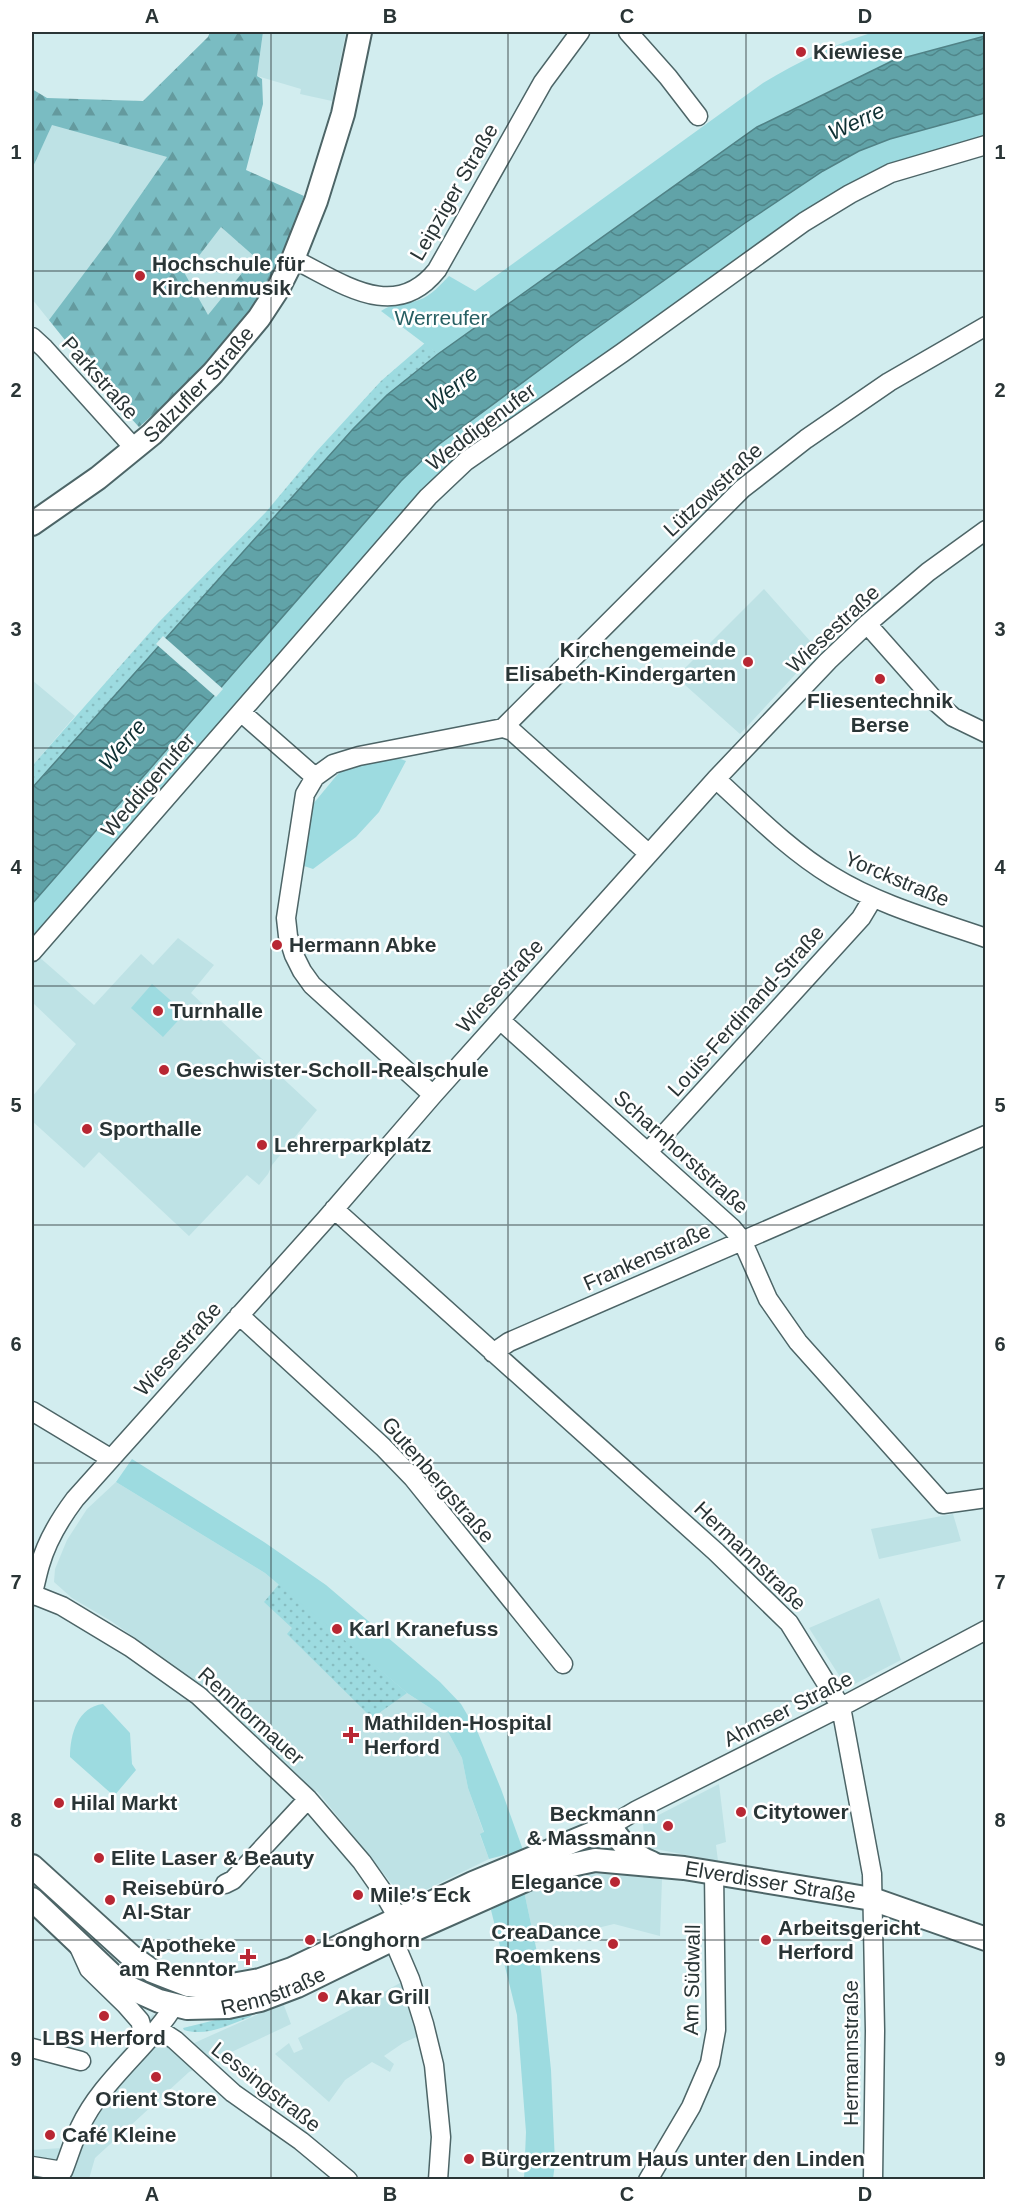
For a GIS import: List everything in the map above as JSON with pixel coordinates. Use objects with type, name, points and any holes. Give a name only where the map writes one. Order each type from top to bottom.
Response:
[{"type":"main road","name":"Salzufler Straße","points":[[32,524],[135,449],[236,348],[278,289],[293,260],[331,156],[343,114],[360,32]]},
{"type":"main road","name":"Elverdisser Straße","points":[[610,1826],[628,1850],[657,1864]]},
{"type":"main road","points":[[548,1870],[610,1826]]},
{"type":"main road","name":"Rennstraße","points":[[32,1899],[111,1974],[137,1992],[174,2006],[217,2007],[260,2000],[297,1986],[508,1867],[610,1826]]},
{"type":"main road","name":"Elverdisser Straße","points":[[548,1870],[595,1860],[657,1864],[714,1872],[872,1899],[986,1939]]},
{"type":"main road","name":"Rennstraße","points":[[32,1866],[131,1956],[152,1971],[188,1985],[215,1988],[260,1980],[292,1970],[548,1870]]},
{"type":"main road","points":[[174,2006],[188,1985]]},
{"type":"street","name":"Leipziger Straße","points":[[293,260],[372,295],[391,297],[416,291],[437,270],[543,82],[580,32]]},
{"type":"street","points":[[628,32],[668,76],[698,116]]},
{"type":"street","name":"Weddigenufer","points":[[32,952],[413,514],[466,461],[622,353],[804,222],[850,194],[891,174],[986,144]]},
{"type":"street","name":"Lützowstraße","points":[[502,728],[742,489],[806,439],[889,381],[986,326]]},
{"type":"street","name":"Parkstraße","points":[[32,337],[135,449]]},
{"type":"street","name":"Wiesestraße","points":[[32,1595],[40,1563],[61,1518],[110,1458],[500,1020],[716,779],[828,662],[867,624],[928,572],[986,530]]},
{"type":"street","points":[[867,624],[937,703],[953,717],[986,733]]},
{"type":"street","points":[[242,713],[315,777]]},
{"type":"street","points":[[433,1095],[312,985],[294,955],[288,936],[286,918],[305,794],[315,777],[333,764],[358,756],[502,728],[512,731],[649,854]]},
{"type":"street","name":"Yorckstraße","points":[[716,779],[803,857],[834,877],[873,898],[986,938]]},
{"type":"street","name":"Louis-Ferdinand-Straße","points":[[648,1152],[861,918],[873,898]]},
{"type":"street","name":"Scharnhorststraße","points":[[500,1020],[732,1228],[742,1240],[768,1299],[798,1342],[943,1504],[986,1498]]},
{"type":"street","name":"Frankenstraße","points":[[493,1353],[509,1342],[986,1135]]},
{"type":"street","name":"Hermannstraße","points":[[334,1209],[716,1552],[789,1623],[842,1707],[872,1874],[875,2031],[873,2180]]},
{"type":"street","name":"Gutenbergstraße","points":[[239,1315],[405,1470],[563,1664]]},
{"type":"street","points":[[32,1411],[110,1458]]},
{"type":"street","name":"Renntormauer","points":[[32,1595],[62,1606],[130,1647],[199,1696],[308,1799],[362,1862],[383,1892],[396,1929],[434,2065],[441,2137],[438,2180]]},
{"type":"street","name":"Ahmser Straße","points":[[610,1826],[986,1630]]},
{"type":"street","points":[[225,1884],[233,1880],[308,1799]]},
{"type":"street","name":"Am Südwall","points":[[648,2180],[691,2107],[710,2063],[716,2030],[714,1872]]},
{"type":"street","points":[[77,1942],[90,1969],[140,2021],[143,2032],[140,2049]]},
{"type":"street","points":[[32,2166],[63,2171],[80,2127],[99,2097],[158,2029],[174,2006]]},
{"type":"street","name":"Lessingstraße","points":[[158,2029],[175,2040],[233,2093],[302,2141],[348,2180]]},
{"type":"street","points":[[32,2048],[81,2061]]},
{"type":"shaded area","points":[[263,32],[346,32],[332,101],[300,94],[301,89],[257,76]]},
{"type":"shaded area","name":"Hochschule für Kirchenmusik","points":[[52,124],[167,157],[264,253],[219,347],[166,404],[139,427],[101,385],[32,299],[32,169]]},
{"type":"shaded area","name":"Kirchengemeinde Elisabeth-Kindergarten","points":[[764,589],[818,650],[740,734],[676,677]]},
{"type":"shaded area","points":[[32,680],[75,716],[32,766]]},
{"type":"shaded area","name":"Geschwister-Scholl-Realschule","points":[[178,938],[214,965],[191,993],[317,1110],[272,1165],[259,1185],[247,1175],[189,1236],[99,1152],[84,1168],[32,1121],[32,1097],[76,1044],[32,1002],[32,963],[38,956],[94,1005],[141,954],[153,965]]},
{"type":"shaded area","name":"Mathilden-Hospital Herford","points":[[116,1482],[265,1573],[407,1693],[438,1713],[462,1758],[468,1788],[484,1833],[480,1835],[489,1859],[415,1895],[407,1897],[400,1894],[318,1792],[296,1779],[221,1706],[218,1700],[111,1621],[72,1598],[54,1582],[55,1569],[67,1540],[87,1509]]},
{"type":"shaded area","points":[[953,1514],[961,1541],[879,1559],[871,1529]]},
{"type":"shaded area","points":[[879,1598],[901,1660],[847,1688],[809,1628]]},
{"type":"shaded area","points":[[719,1784],[726,1842],[716,1845],[718,1861],[645,1847],[643,1823]]},
{"type":"shaded area","points":[[584,1872],[662,1879],[660,1936],[614,1924],[535,1943],[524,1891]]},
{"type":"shaded area","points":[[402,1982],[423,2034],[403,2043],[384,2056],[394,2064],[390,2072],[372,2062],[345,2080],[329,2102],[275,2054],[289,2043],[294,2053],[303,2049],[298,2038]]},
{"type":"shaded area","points":[[283,2003],[291,2024],[189,2072],[95,2158],[89,2179],[32,2179],[32,2150],[62,2148],[82,2108],[112,2064],[153,2014],[192,2044]]},
{"type":"green space","points":[[210,32],[263,32],[257,76],[262,79],[263,104],[246,170],[304,196],[279,260],[252,307],[218,351],[139,427],[101,385],[49,320],[110,239],[167,157],[52,125],[32,169],[32,89],[47,98],[143,101],[208,37]],"holes":[[[221,227],[255,257],[208,315],[185,274]]]},
{"type":"green space","name":"Werreufer","points":[[874,32],[985,32],[985,36],[844,84],[757,127],[438,354],[381,311],[423,298],[449,276],[475,291],[763,83],[817,54]]},
{"type":"green space","name":"Werreufer","points":[[985,113],[985,140],[899,164],[463,459],[32,942],[32,904],[401,481],[438,445],[580,340],[745,223],[823,171],[859,151],[890,139]]},
{"type":"green space","points":[[425,343],[438,354],[387,395],[353,429],[32,788],[32,766],[159,622],[266,512],[316,452],[381,381]]},
{"type":"green space","points":[[395,757],[406,761],[379,812],[356,837],[313,869],[301,865],[313,804],[337,775],[354,765]]},
{"type":"green space","name":"Turnhalle","points":[[152,984],[185,1013],[163,1037],[131,1008]]},
{"type":"green space","points":[[132,1459],[264,1542],[326,1585],[440,1682],[461,1704],[478,1733],[523,1850],[489,1859],[480,1834],[484,1832],[468,1788],[462,1758],[438,1713],[407,1693],[265,1573],[116,1482]]},
{"type":"green space","points":[[280,1583],[407,1693],[372,1718],[287,1634],[292,1628],[264,1602]]},
{"type":"green space","points":[[103,1704],[130,1733],[132,1764],[136,1770],[114,1796],[70,1757],[77,1723],[87,1710]]},
{"type":"green space","points":[[524,1891],[541,1971],[551,2070],[555,2163],[553,2179],[524,2179],[526,2132],[517,2015],[491,1910]]},
{"type":"green space","points":[[252,2011],[254,2013],[250,2017],[209,2031],[192,2032],[183,2028]]},
{"type":"water","name":"Werre","points":[[985,36],[985,113],[890,139],[859,151],[823,171],[745,223],[580,340],[438,445],[401,481],[32,904],[32,788],[353,429],[387,395],[438,354],[757,127],[892,61]]},
{"type":"pier","points":[[163,636],[223,689],[216,697],[156,644]]},
{"type":"place","name":"Kiewiese","points":[[801,52]]},
{"type":"place","name":"Hochschule für Kirchenmusik","points":[[140,276]]},
{"type":"place","name":"Kirchengemeinde Elisabeth-Kindergarten","points":[[748,662]]},
{"type":"place","name":"Fliesentechnik Berse","points":[[880,679]]},
{"type":"place","name":"Hermann Abke","points":[[277,945]]},
{"type":"place","name":"Turnhalle","points":[[158,1011]]},
{"type":"place","name":"Geschwister-Scholl-Realschule","points":[[164,1070]]},
{"type":"place","name":"Sporthalle","points":[[87,1129]]},
{"type":"place","name":"Lehrerparkplatz","points":[[262,1145]]},
{"type":"place","name":"Karl Kranefuss","points":[[337,1629]]},
{"type":"place","name":"Mathilden-Hospital Herford","points":[[351,1735]]},
{"type":"place","name":"Hilal Markt","points":[[59,1803]]},
{"type":"place","name":"Citytower","points":[[741,1812]]},
{"type":"place","name":"Beckmann & Massmann","points":[[668,1826]]},
{"type":"place","name":"Elite Laser & Beauty","points":[[99,1858]]},
{"type":"place","name":"Elegance","points":[[615,1882]]},
{"type":"place","name":"Mile's Eck","points":[[358,1895]]},
{"type":"place","name":"Reisebüro Al-Star","points":[[110,1900]]},
{"type":"place","name":"Longhorn","points":[[310,1940]]},
{"type":"place","name":"Arbeitsgericht Herford","points":[[766,1940]]},
{"type":"place","name":"CreaDance Roemkens","points":[[613,1944]]},
{"type":"place","name":"Apotheke am Renntor","points":[[248,1957]]},
{"type":"place","name":"Akar Grill","points":[[323,1997]]},
{"type":"place","name":"LBS Herford","points":[[104,2016]]},
{"type":"place","name":"Orient Store","points":[[156,2077]]},
{"type":"place","name":"Café Kleine","points":[[50,2135]]},
{"type":"place","name":"Bürgerzentrum Haus unter den Linden","points":[[469,2159]]}]
